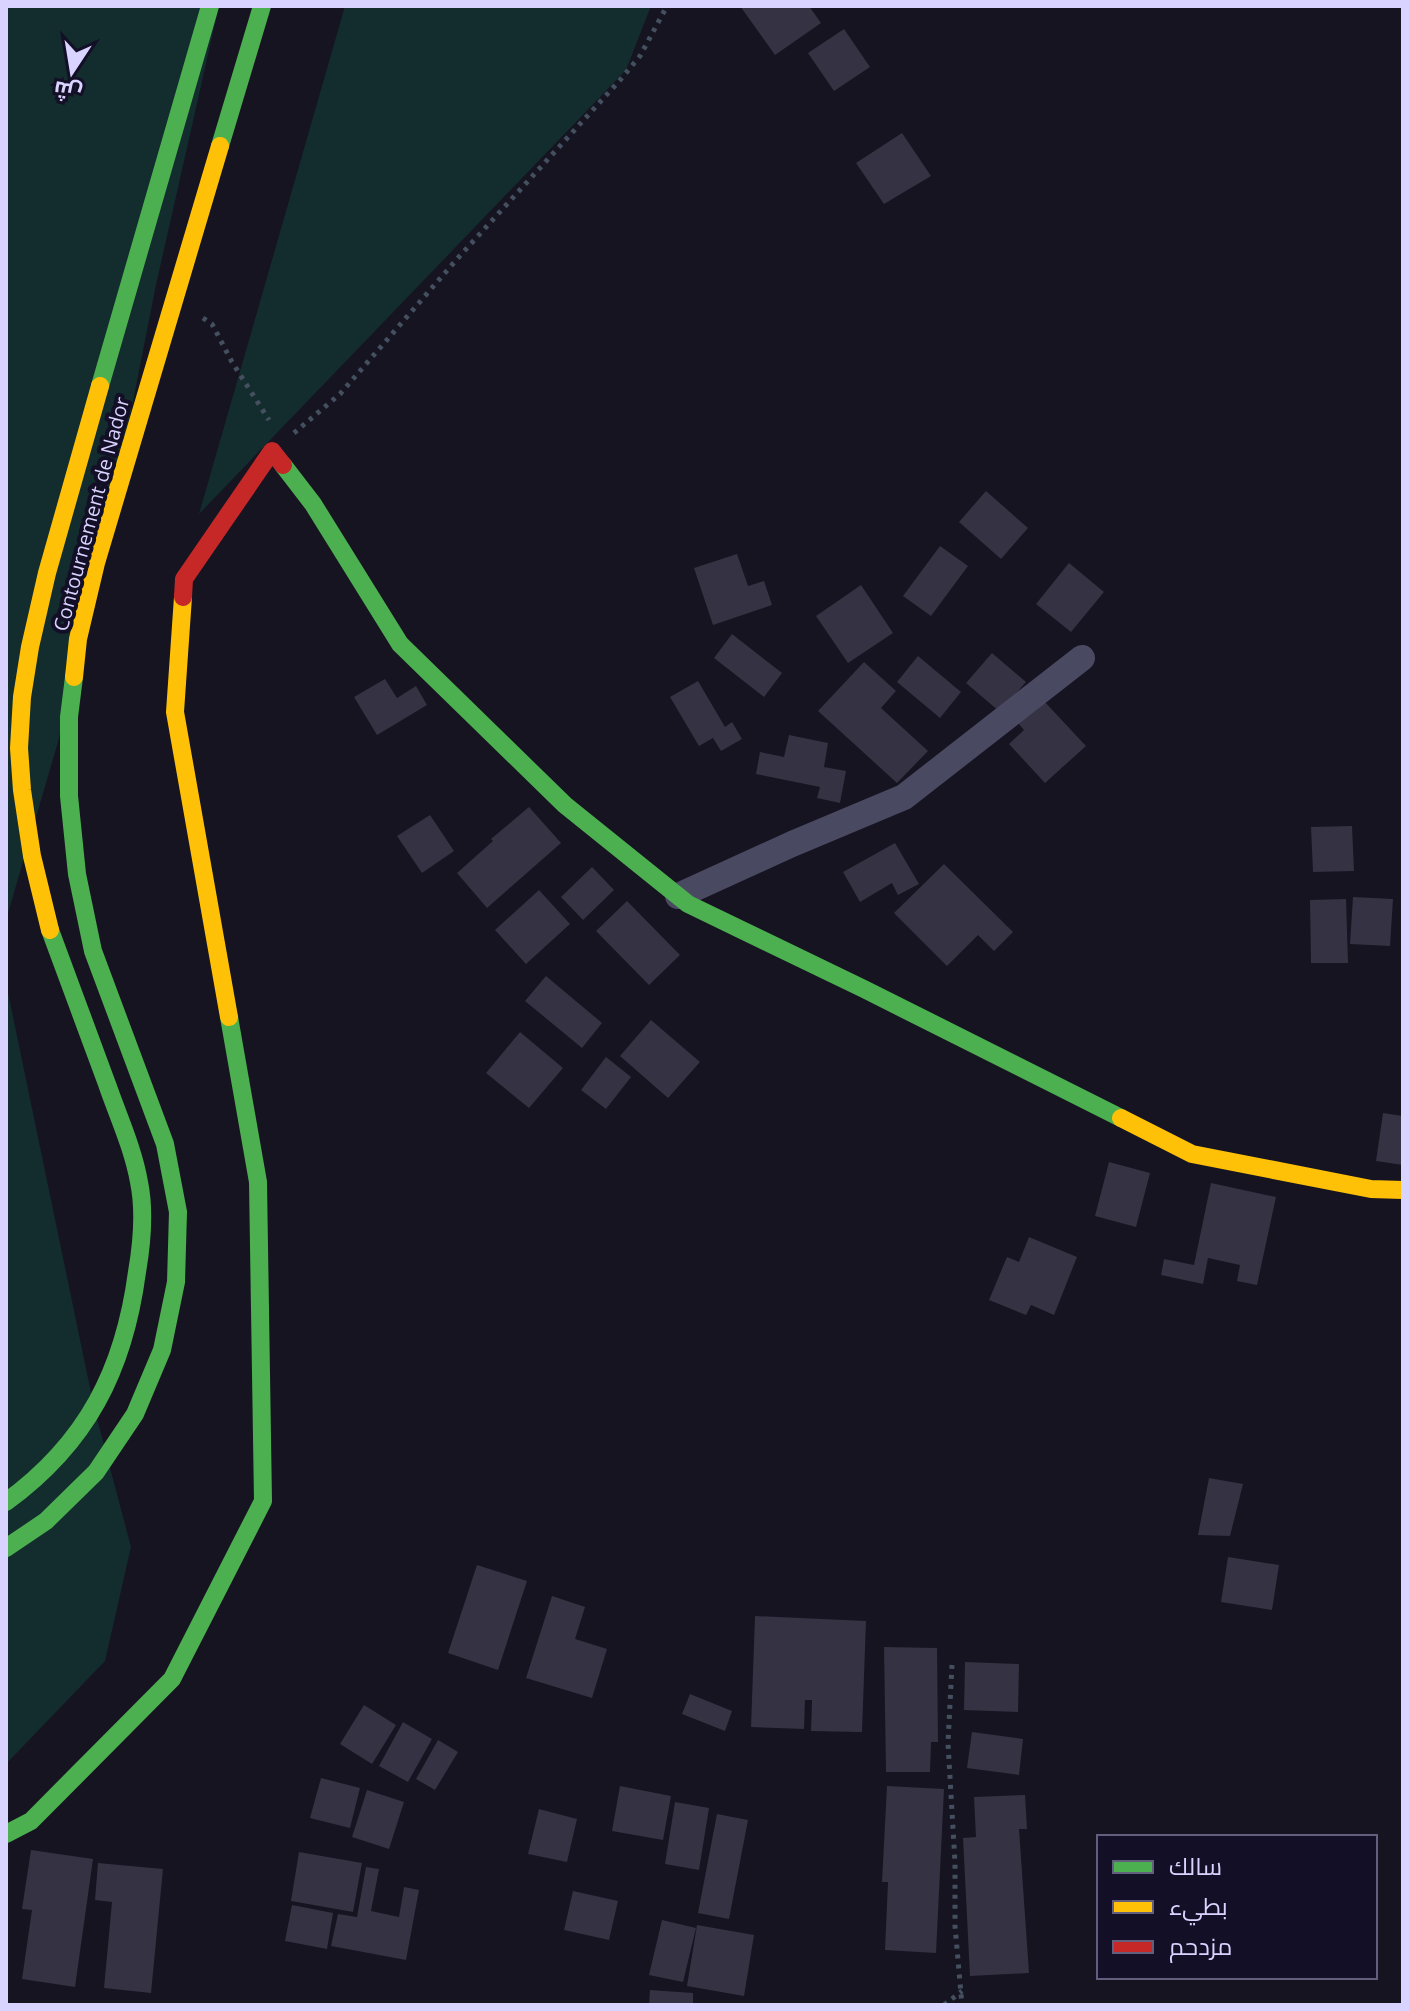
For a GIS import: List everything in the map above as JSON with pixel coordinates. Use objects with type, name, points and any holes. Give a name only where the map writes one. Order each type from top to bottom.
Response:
[{"type":"main road","name":"Contournement de Nador","points":[[6,1548],[46,1521],[96,1472],[135,1414],[162,1350],[176,1282],[178,1212],[165,1144],[93,951],[77,874],[69,796],[69,717],[78,639],[96,563],[172,311],[249,29],[262,6]]},
{"type":"main road","name":"Contournement de Nador","points":[[6,1502],[44,1471],[91,1413],[122,1347],[136,1288],[142,1213],[139,1183],[131,1151],[46,918],[36,878],[23,795],[20,715],[32,629],[53,548],[212,14]]},
{"type":"main road","points":[[6,1834],[31,1821],[172,1679],[263,1501],[258,1182],[175,712],[184,579],[278,447],[400,644],[565,805],[688,904],[1192,1154],[1371,1189],[1403,1190]]},
{"type":"street","points":[[678,896],[904,797],[1082,658]]},
{"type":"path","points":[[172,311],[200,316],[212,324],[268,419],[278,447],[340,394],[457,259],[621,79],[640,56],[667,6]]},
{"type":"path","points":[[952,1665],[948,1743],[955,1863],[955,1926],[962,2005]]},
{"type":"path","points":[[944,2005],[962,1991]]},
{"type":"green space","points":[[6,6],[219,6],[156,285],[107,532],[58,742],[6,920]]},
{"type":"green space","points":[[345,6],[651,6],[626,70],[199,514]]},
{"type":"green space","points":[[6,983],[94,1407],[131,1547],[105,1661],[6,1764]]},
{"type":"building","points":[[740,6],[809,6],[821,23],[775,55]]},
{"type":"building","points":[[844,29],[870,67],[834,91],[808,53]]},
{"type":"building","points":[[902,133],[931,176],[884,204],[856,163]]},
{"type":"building","points":[[986,491],[1028,528],[1001,559],[959,522]]},
{"type":"building","points":[[940,546],[968,566],[931,616],[903,596]]},
{"type":"building","points":[[737,554],[748,586],[764,581],[772,605],[713,625],[694,568]]},
{"type":"building","points":[[1069,563],[1104,592],[1071,632],[1036,604]]},
{"type":"building","points":[[861,585],[893,633],[848,663],[816,616]]},
{"type":"building","points":[[732,634],[782,673],[764,697],[714,658]]},
{"type":"building","points":[[992,653],[1026,682],[1000,712],[966,683]]},
{"type":"building","points":[[918,656],[961,692],[940,718],[897,682]]},
{"type":"building","points":[[864,662],[896,691],[881,708],[928,751],[897,783],[818,711]]},
{"type":"building","points":[[385,679],[397,698],[416,686],[427,705],[377,735],[354,697]]},
{"type":"building","points":[[698,681],[725,727],[732,722],[742,739],[721,751],[713,738],[699,746],[670,697]]},
{"type":"building","points":[[1043,700],[1086,746],[1045,783],[1009,744],[1024,730],[1018,723]]},
{"type":"building","points":[[789,735],[828,743],[824,767],[846,771],[840,803],[817,798],[820,787],[756,774],[760,752],[784,757]]},
{"type":"building","points":[[529,807],[561,843],[487,908],[457,873]]},
{"type":"building","points":[[430,815],[454,851],[422,873],[397,836]]},
{"type":"building","points":[[1352,826],[1354,871],[1313,872],[1311,827]]},
{"type":"building","points":[[895,843],[919,884],[898,895],[892,883],[860,902],[843,872]]},
{"type":"building","points":[[944,864],[1013,932],[994,951],[978,935],[947,966],[894,913]]},
{"type":"building","points":[[592,867],[614,890],[583,920],[561,897]]},
{"type":"building","points":[[539,890],[570,924],[526,964],[495,930]]},
{"type":"building","points":[[1353,897],[1393,899],[1390,946],[1350,944]]},
{"type":"building","points":[[1346,899],[1348,963],[1311,963],[1310,900]]},
{"type":"building","points":[[627,901],[680,955],[649,985],[596,931]]},
{"type":"building","points":[[546,976],[602,1023],[582,1048],[525,1001]]},
{"type":"building","points":[[651,1020],[700,1062],[668,1098],[620,1056]]},
{"type":"building","points":[[520,1032],[563,1068],[529,1108],[486,1073]]},
{"type":"building","points":[[606,1057],[631,1077],[606,1109],[581,1090]]},
{"type":"building","points":[[1383,1113],[1403,1116],[1403,1165],[1376,1161]]},
{"type":"building","points":[[1109,1162],[1150,1173],[1136,1227],[1095,1216]]},
{"type":"building","points":[[1211,1183],[1276,1197],[1257,1285],[1237,1281],[1240,1265],[1208,1258],[1203,1284],[1161,1275],[1164,1259],[1194,1265]]},
{"type":"building","points":[[1029,1237],[1077,1257],[1054,1315],[1031,1305],[1026,1315],[989,1300],[1007,1257],[1019,1262]]},
{"type":"building","points":[[1209,1478],[1243,1484],[1230,1536],[1198,1535]]},
{"type":"building","points":[[1228,1557],[1279,1565],[1272,1610],[1221,1602]]},
{"type":"building","points":[[477,1565],[527,1581],[498,1670],[448,1653]]},
{"type":"building","points":[[552,1596],[585,1607],[575,1639],[607,1649],[592,1698],[526,1678]]},
{"type":"building","points":[[755,1616],[866,1621],[862,1732],[811,1731],[812,1700],[805,1700],[804,1729],[751,1727]]},
{"type":"building","points":[[884,1647],[937,1648],[938,1742],[931,1742],[930,1772],[886,1772]]},
{"type":"building","points":[[965,1662],[1019,1664],[1018,1712],[964,1710]]},
{"type":"building","points":[[690,1694],[732,1711],[725,1731],[682,1714]]},
{"type":"building","points":[[364,1705],[396,1725],[372,1764],[340,1744]]},
{"type":"building","points":[[403,1722],[432,1739],[408,1782],[379,1766]]},
{"type":"building","points":[[972,1732],[1023,1739],[1019,1775],[967,1768]]},
{"type":"building","points":[[438,1740],[458,1752],[435,1790],[416,1779]]},
{"type":"building","points":[[321,1778],[360,1788],[350,1828],[310,1818]]},
{"type":"building","points":[[620,1786],[671,1796],[663,1840],[612,1831]]},
{"type":"building","points":[[887,1786],[944,1789],[936,1953],[885,1950],[888,1882],[882,1882]]},
{"type":"building","points":[[367,1790],[404,1802],[389,1849],[352,1837]]},
{"type":"building","points":[[1025,1795],[1027,1829],[1019,1829],[1029,1973],[970,1976],[963,1838],[976,1837],[974,1797]]},
{"type":"building","points":[[675,1802],[709,1808],[699,1870],[665,1864]]},
{"type":"building","points":[[539,1809],[577,1819],[567,1862],[528,1854]]},
{"type":"building","points":[[717,1814],[748,1820],[729,1919],[698,1913]]},
{"type":"building","points":[[31,1850],[93,1859],[75,1987],[22,1979],[32,1910],[22,1909]]},
{"type":"building","points":[[299,1852],[362,1863],[353,1912],[291,1901]]},
{"type":"building","points":[[98,1863],[163,1869],[151,1993],[104,1988],[112,1902],[95,1900]]},
{"type":"building","points":[[366,1867],[379,1869],[371,1911],[399,1917],[404,1887],[419,1890],[406,1960],[331,1946],[338,1914],[357,1917]]},
{"type":"building","points":[[573,1891],[618,1901],[609,1940],[564,1930]]},
{"type":"building","points":[[292,1905],[333,1913],[327,1949],[285,1941]]},
{"type":"building","points":[[662,1920],[696,1928],[683,1982],[649,1975]]},
{"type":"building","points":[[697,1925],[754,1935],[744,1996],[687,1986]]},
{"type":"building","points":[[650,1990],[693,1993],[693,2005],[649,2005]]},
{"type":"traffic: fast","points":[[100,386],[210,6]]},
{"type":"traffic: fast","points":[[220,146],[262,6]]},
{"type":"traffic: fast","points":[[283,465],[313,504],[400,644],[565,805],[688,904],[1121,1118]]},
{"type":"traffic: fast","points":[[6,1548],[46,1521],[96,1472],[135,1414],[162,1350],[176,1282],[178,1212],[165,1144],[93,951],[77,874],[69,796],[69,717],[74,677]]},
{"type":"traffic: fast","points":[[6,1502],[59,1455],[97,1402],[111,1372],[131,1308],[141,1238],[141,1193],[133,1157],[50,930]]},
{"type":"traffic: fast","points":[[6,1834],[31,1821],[172,1679],[263,1501],[258,1182],[229,1017]]},
{"type":"traffic: slow","points":[[74,677],[78,639],[96,563],[220,146]]},
{"type":"traffic: slow","points":[[50,930],[32,856],[22,790],[19,748],[22,697],[47,573],[100,386]]},
{"type":"traffic: slow","points":[[183,597],[175,712],[229,1017]]},
{"type":"traffic: slow","points":[[1121,1118],[1192,1154],[1371,1189],[1403,1190]]},
{"type":"traffic: jam","points":[[183,597],[184,579],[272,451],[283,465]]}]
